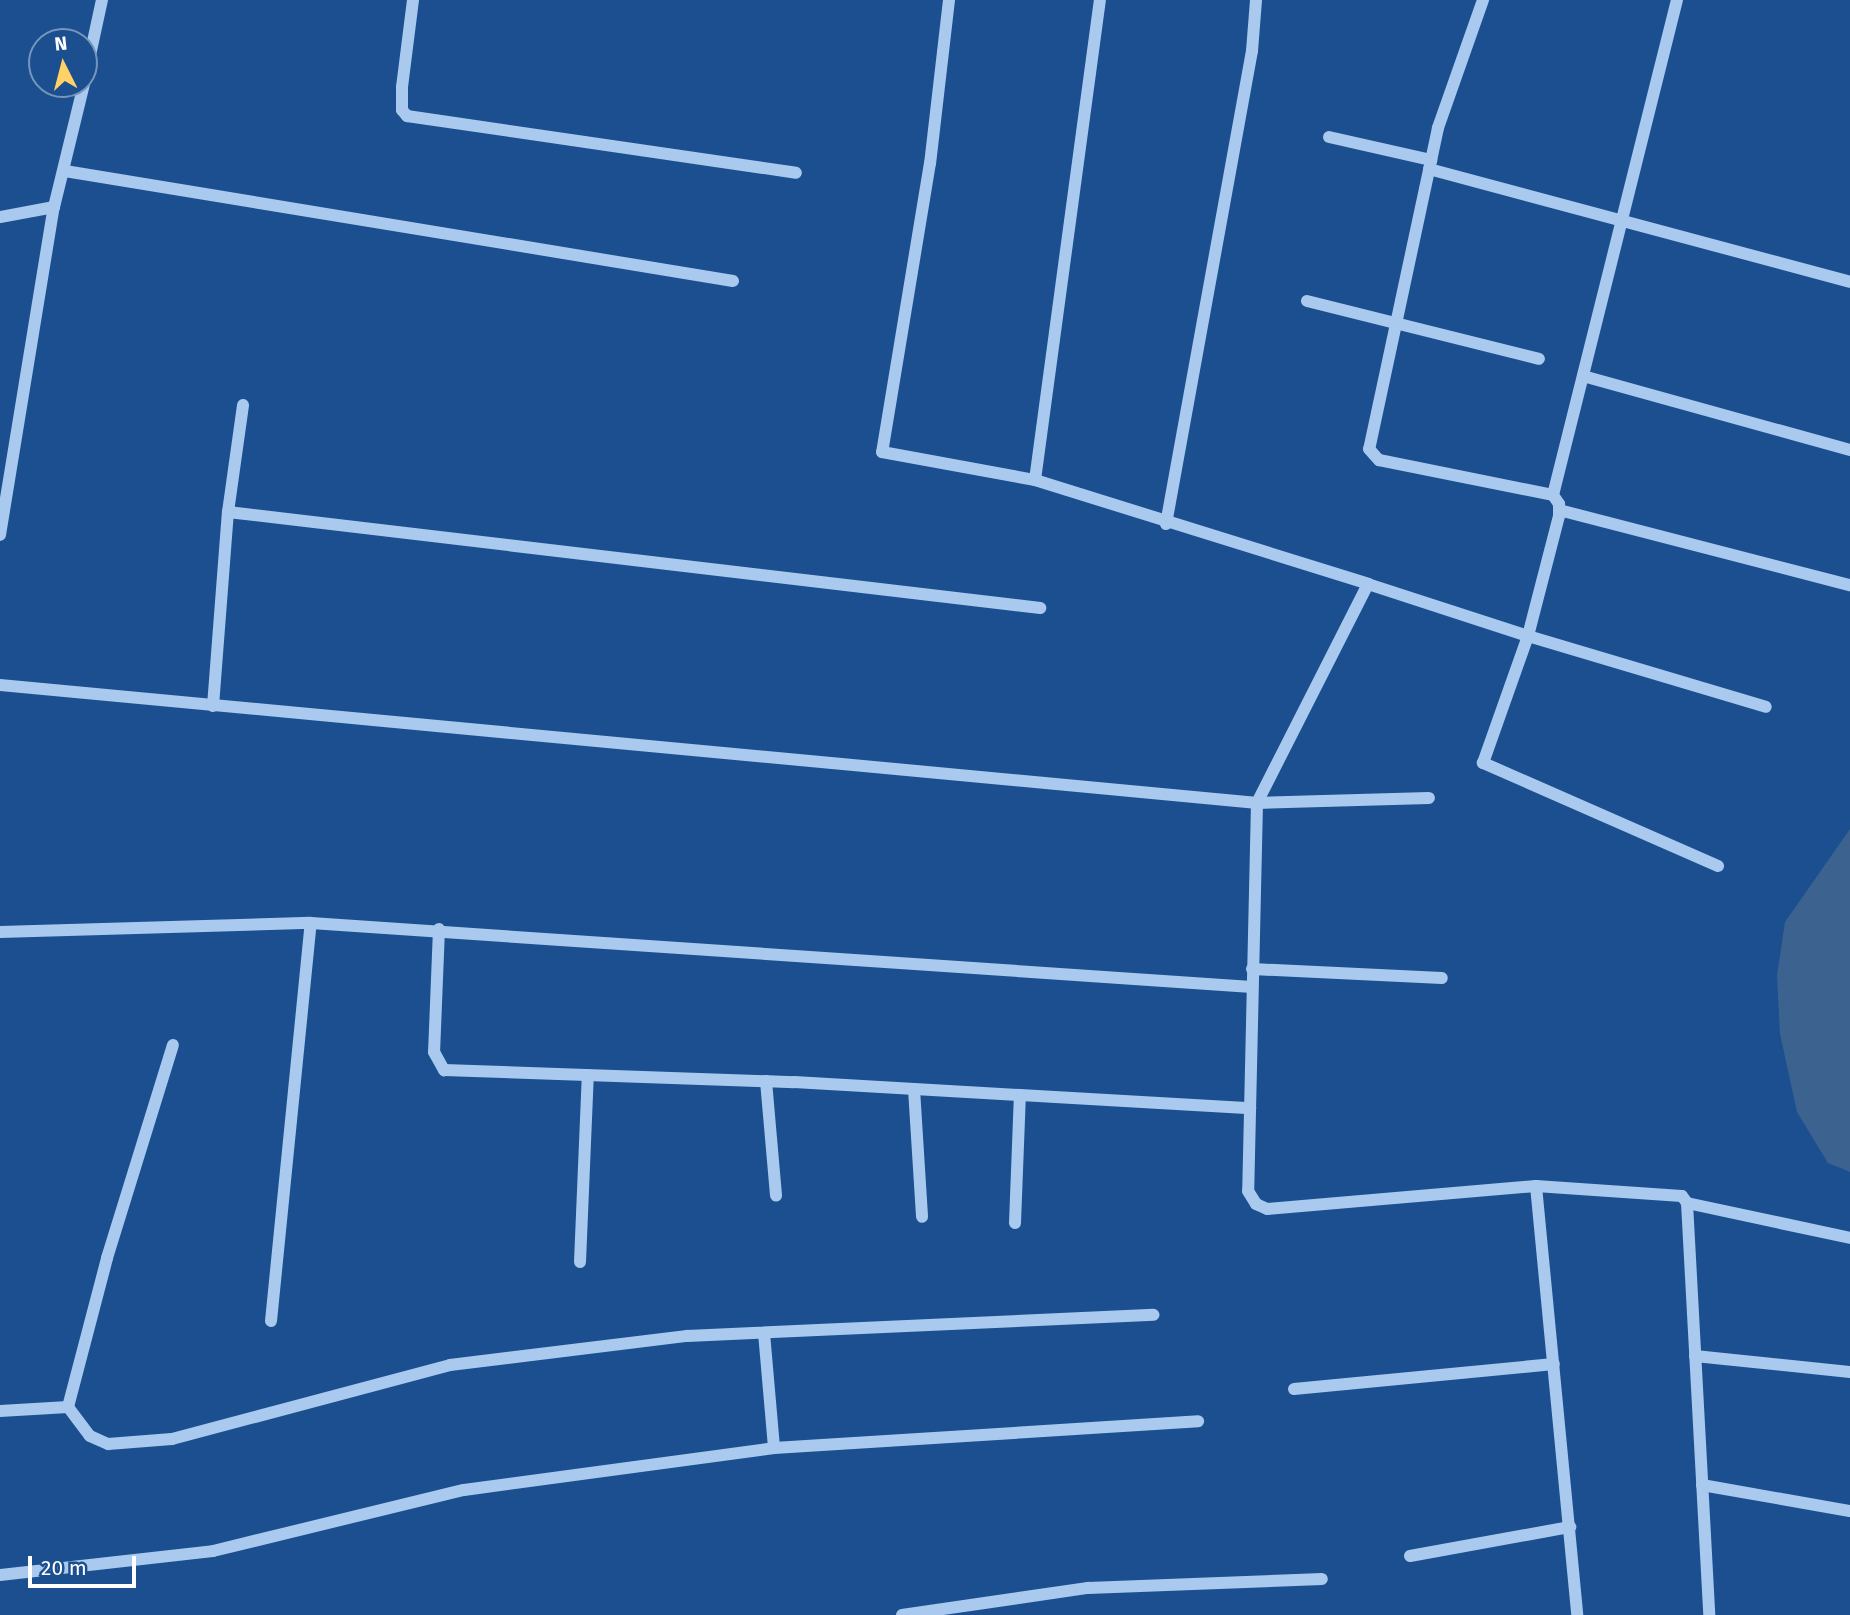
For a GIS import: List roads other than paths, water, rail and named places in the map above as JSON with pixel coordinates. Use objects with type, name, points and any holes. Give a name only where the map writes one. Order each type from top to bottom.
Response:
[{"type":"street","points":[[96,28],[102,0]]},
{"type":"street","points":[[413,0],[402,87],[402,110],[407,116],[796,173]]},
{"type":"street","points":[[949,0],[930,163],[882,452],[1035,480],[1166,524],[1766,707]]},
{"type":"street","points":[[1035,480],[1100,0]]},
{"type":"street","points":[[1166,524],[1252,51],[1256,0]]},
{"type":"street","points":[[1483,0],[1438,128],[1369,449],[1372,455],[1553,495]]},
{"type":"street","points":[[1677,0],[1553,495],[1559,510],[1528,636],[1483,763],[1718,866]]},
{"type":"street","points":[[0,535],[54,207],[81,98]]},
{"type":"street","points":[[1329,137],[1430,164],[1621,223],[1850,282]]},
{"type":"street","points":[[65,171],[733,281]]},
{"type":"street","points":[[0,217],[54,207]]},
{"type":"street","points":[[1307,300],[1539,359]]},
{"type":"street","points":[[1583,376],[1850,450]]},
{"type":"street","points":[[214,706],[228,512],[243,405]]},
{"type":"street","points":[[1559,510],[1850,585]]},
{"type":"street","points":[[228,512],[1040,608]]},
{"type":"street","points":[[1367,584],[1257,803],[1248,1191],[1256,1204],[1267,1209],[1536,1186],[1672,1193],[1687,1203],[1850,1238]]},
{"type":"street","points":[[0,685],[1257,803],[1429,798]]},
{"type":"street","points":[[0,932],[311,923],[439,929],[1252,987]]},
{"type":"street","points":[[271,1321],[311,923]]},
{"type":"street","points":[[439,929],[436,1062],[444,1070],[766,1081],[1250,1108]]},
{"type":"street","points":[[1252,969],[1443,978]]},
{"type":"street","points":[[68,1407],[107,1258],[173,1045]]},
{"type":"street","points":[[580,1262],[588,1075]]},
{"type":"street","points":[[766,1081],[776,1196]]},
{"type":"street","points":[[914,1089],[922,1217]]},
{"type":"street","points":[[1015,1223],[1020,1095]]},
{"type":"street","points":[[1536,1186],[1577,1615]]},
{"type":"street","points":[[1687,1203],[1709,1615]]},
{"type":"street","points":[[68,1407],[90,1436],[108,1444],[172,1439],[450,1365],[687,1336],[1154,1315]]},
{"type":"street","points":[[764,1333],[774,1448]]},
{"type":"street","points":[[1695,1356],[1850,1371]]},
{"type":"street","points":[[1294,1389],[1554,1364]]},
{"type":"street","points":[[0,1411],[68,1407]]},
{"type":"street","points":[[0,1575],[213,1552],[464,1490],[774,1448],[1198,1421]]},
{"type":"street","points":[[1702,1485],[1850,1511]]},
{"type":"street","points":[[1410,1556],[1570,1527]]},
{"type":"street","points":[[902,1615],[979,1611],[1088,1588],[1321,1579]]},
{"type":"water","points":[[1850,829],[1850,1172],[1828,1163],[1797,1112],[1780,1034],[1777,975],[1785,922]]}]
